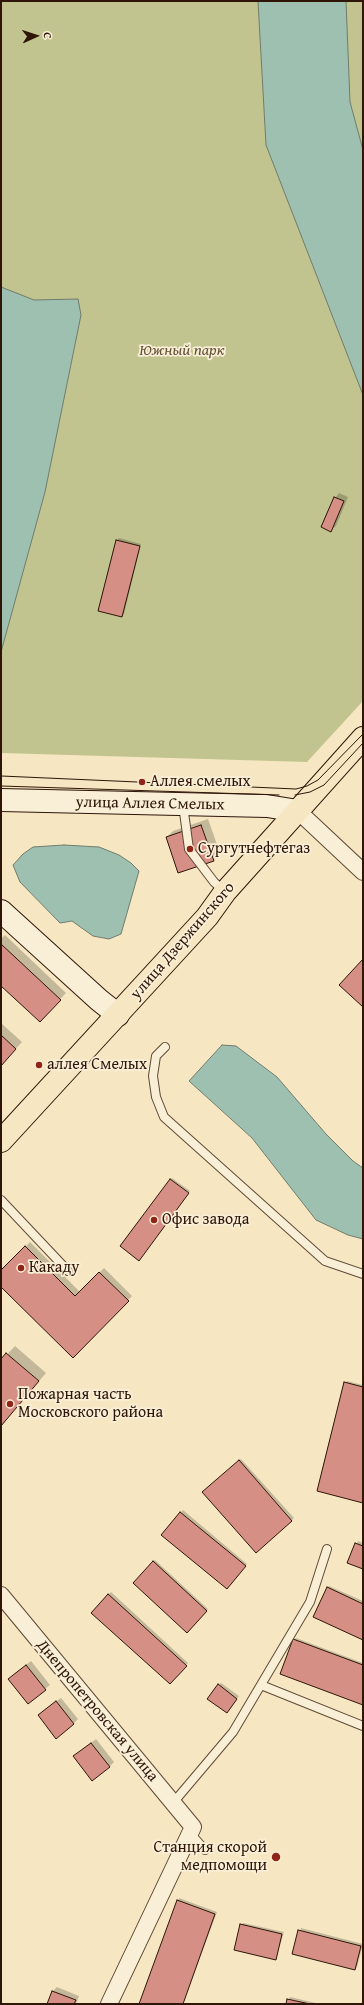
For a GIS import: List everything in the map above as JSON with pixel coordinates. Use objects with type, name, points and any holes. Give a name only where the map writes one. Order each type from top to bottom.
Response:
[{"type":"main road","name":"улица Дзержинского","points":[[1,1141],[207,917],[225,892],[363,738]]},
{"type":"main road","name":"улица Аллея Смелых","points":[[1,800],[267,806],[298,811]]},
{"type":"main road","points":[[1,911],[99,1000],[118,1015]]},
{"type":"street","points":[[298,811],[363,872]]},
{"type":"street","name":"Днепропетровская улица","points":[[1,1595],[173,1803],[191,1830]]},
{"type":"street","points":[[108,2004],[191,1830]]},
{"type":"lane","points":[[182,804],[189,849],[214,882],[225,892]]},
{"type":"lane","points":[[165,1047],[156,1056],[152,1076],[156,1097],[164,1117],[326,1261],[363,1274]]},
{"type":"lane","points":[[1,1200],[68,1271]]},
{"type":"lane","points":[[173,1803],[233,1732],[310,1602],[327,1549]]},
{"type":"lane","points":[[261,1685],[363,1726]]},
{"type":"lane","points":[[191,1830],[205,1850]]},
{"type":"green space","name":"Южный парк","points":[[1,1],[363,1],[363,701],[307,762],[1,753]]},
{"type":"shaded area","points":[[258,1],[346,1],[350,102],[363,150],[363,395],[266,145]]},
{"type":"shaded area","points":[[1,287],[34,300],[78,299],[81,315],[45,492],[1,652]]},
{"type":"shaded area","points":[[64,845],[99,847],[119,855],[131,863],[139,871],[121,934],[109,939],[93,936],[72,921],[60,923],[20,882],[13,865],[23,854],[33,847]]},
{"type":"shaded area","points":[[222,1045],[236,1046],[277,1077],[326,1134],[353,1161],[363,1168],[363,1239],[348,1235],[316,1220],[252,1138],[189,1081]]},
{"type":"building","points":[[334,497],[344,501],[331,532],[321,527]]},
{"type":"building","points":[[116,540],[140,546],[122,617],[98,611]]},
{"type":"building","name":"Сургутнефтегаз","points":[[201,825],[214,861],[178,873],[166,837]]},
{"type":"building","points":[[1,944],[61,1000],[40,1022],[1,986]]},
{"type":"building","points":[[363,959],[363,1007],[339,985]]},
{"type":"building","points":[[1,1035],[16,1049],[1,1066]]},
{"type":"building","name":"Офис завода","points":[[170,1179],[189,1193],[139,1261],[120,1246]]},
{"type":"building","points":[[25,1246],[75,1296],[99,1272],[129,1301],[73,1358],[1,1287],[1,1270]]},
{"type":"building","name":"Пожарная часть Московского района","points":[[6,1353],[39,1381],[1,1426],[1,1359]]},
{"type":"building","points":[[344,1382],[363,1387],[363,1503],[317,1491]]},
{"type":"building","points":[[239,1460],[292,1521],[256,1553],[202,1492]]},
{"type":"building","points":[[180,1512],[246,1566],[227,1589],[161,1535]]},
{"type":"building","points":[[355,1543],[363,1546],[363,1569],[347,1563]]},
{"type":"building","points":[[153,1561],[207,1611],[187,1633],[133,1583]]},
{"type":"building","points":[[327,1587],[363,1604],[363,1640],[313,1617]]},
{"type":"building","points":[[108,1594],[187,1666],[170,1684],[91,1613]]},
{"type":"building","points":[[293,1639],[363,1665],[363,1705],[280,1674]]},
{"type":"building","points":[[26,1665],[46,1690],[28,1704],[8,1679]]},
{"type":"building","points":[[218,1684],[237,1699],[227,1713],[207,1699]]},
{"type":"building","points":[[56,1701],[74,1724],[56,1739],[38,1715]]},
{"type":"building","points":[[91,1743],[110,1767],[92,1781],[73,1756]]},
{"type":"building","points":[[177,1900],[215,1914],[183,2004],[139,2004]]},
{"type":"building","points":[[240,1924],[282,1934],[276,1960],[234,1950]]},
{"type":"building","points":[[298,1930],[361,1946],[355,1970],[292,1954]]},
{"type":"building","points":[[52,1991],[76,2000],[74,2004],[47,2004]]},
{"type":"building","points":[[287,1999],[310,2004],[286,2004]]},
{"type":"tram line","points":[[1,776],[296,789],[307,786],[318,780],[363,734]]},
{"type":"tram line","points":[[295,795],[310,792],[324,785],[363,743]]},
{"type":"tram line","points":[[1,786],[279,795]]},
{"type":"place","name":"Аллея смелых","points":[[142,782]]},
{"type":"place","name":"Сургутнефтегаз","points":[[190,849]]},
{"type":"place","name":"аллея Смелых","points":[[39,1065]]},
{"type":"place","name":"Офис завода","points":[[154,1220]]},
{"type":"place","name":"Какаду","points":[[21,1268]]},
{"type":"place","name":"Пожарная часть Московского района","points":[[10,1404]]},
{"type":"place","name":"Станция скорой медпомощи","points":[[276,1857]]}]
